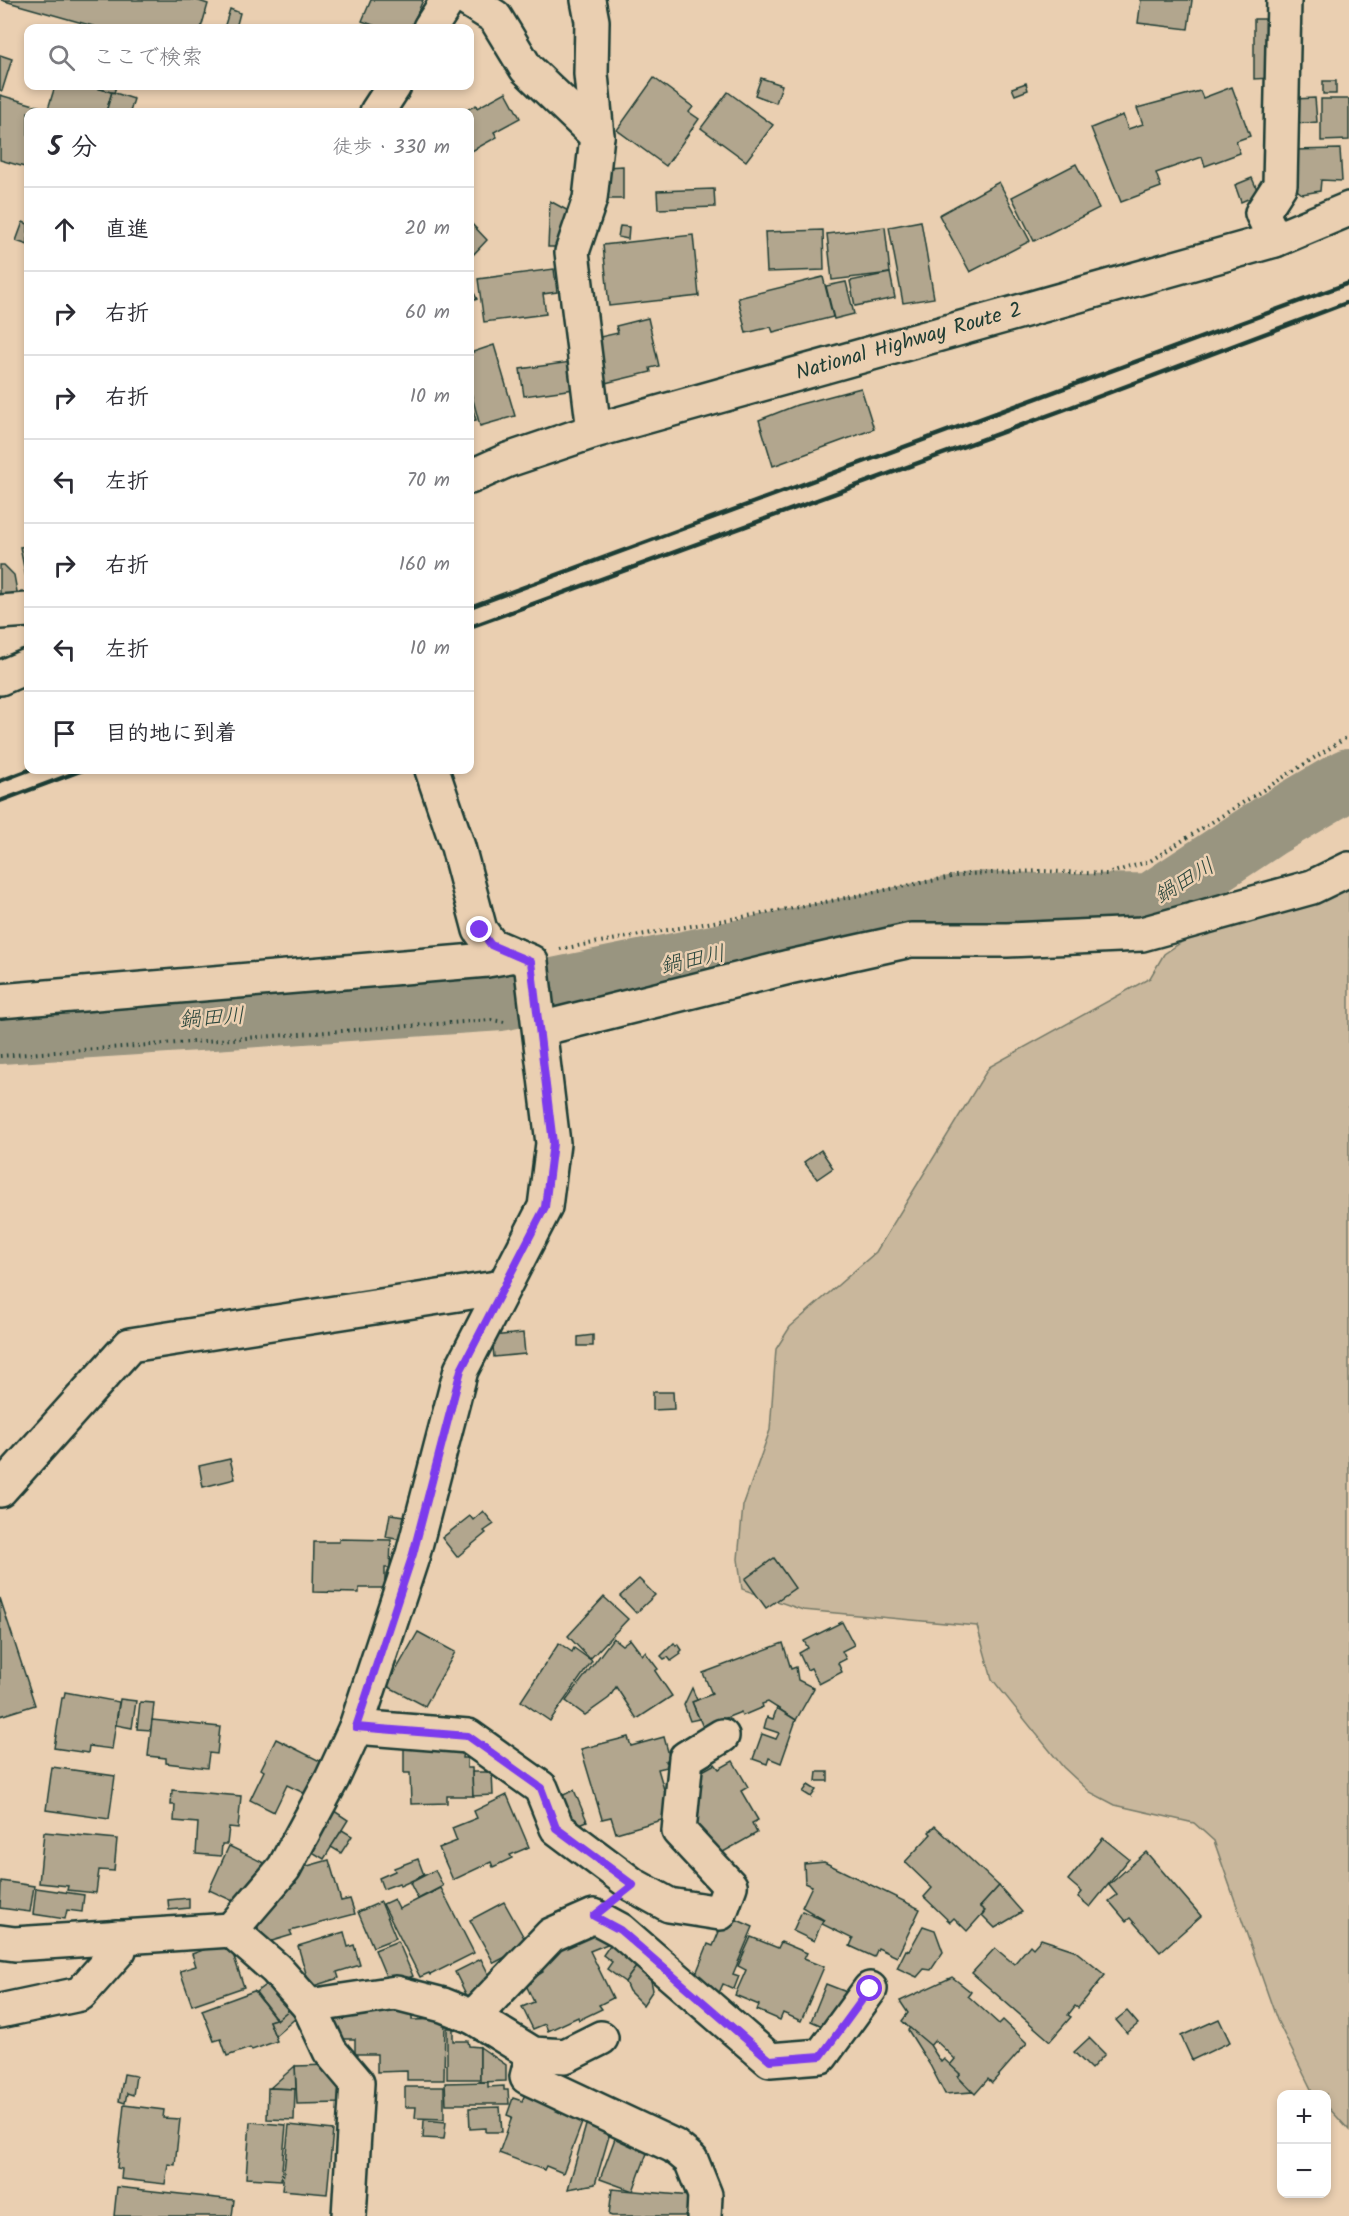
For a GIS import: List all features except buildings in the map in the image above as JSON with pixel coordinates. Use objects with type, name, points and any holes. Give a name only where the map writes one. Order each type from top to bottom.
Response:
[{"type":"main road","points":[[433,24],[448,0]]},
{"type":"main road","points":[[468,0],[495,17],[526,68],[597,136]]},
{"type":"main road","points":[[588,0],[592,21],[591,74],[597,136],[590,199],[572,252],[594,431]]},
{"type":"main road","points":[[1275,240],[1262,213],[1280,185],[1284,0]]},
{"type":"main road","points":[[380,108],[391,90]]},
{"type":"main road","name":"National Highway Route 2","points":[[474,475],[508,460],[594,431],[1275,240],[1349,209]]},
{"type":"main road","points":[[0,612],[24,610]]},
{"type":"main road","points":[[0,678],[24,668]]},
{"type":"main road","points":[[433,774],[458,847],[480,930],[491,945],[523,959]]},
{"type":"main road","points":[[539,1023],[911,940],[1007,940],[1142,934],[1312,887],[1349,869]]},
{"type":"main road","points":[[0,1001],[475,961],[523,959]]},
{"type":"main road","points":[[231,1930],[284,1868],[332,1779],[356,1727],[413,1554],[461,1370],[545,1207],[553,1143],[539,1023],[523,959]]},
{"type":"main road","points":[[0,1490],[130,1345],[503,1287]]},
{"type":"main road","points":[[356,1727],[468,1736],[541,1788],[556,1828],[633,1885],[669,1905],[720,1913],[729,1886],[679,1831],[686,1758],[722,1736]]},
{"type":"main road","points":[[473,2017],[551,1935],[594,1916],[633,1885]]},
{"type":"main road","points":[[594,1916],[620,1930],[770,2060],[821,2056],[870,1989]]},
{"type":"main road","points":[[0,1942],[15,1944],[231,1930],[276,1969],[309,2006],[330,2051],[357,2083],[349,2216]]},
{"type":"main road","points":[[0,2011],[80,1994],[119,1950],[116,1937]]},
{"type":"main road","points":[[309,2006],[396,1993],[443,2005],[473,2017],[533,2054],[565,2055],[601,2038]]},
{"type":"main road","points":[[533,2054],[527,2077],[674,2146],[691,2160],[705,2195],[704,2216]]},
{"type":"path","points":[[523,959],[966,874],[1043,871],[1107,874],[1150,861],[1349,736]]},
{"type":"path","points":[[0,1056],[491,1020],[539,1023]]},
{"type":"shaded area","points":[[1349,881],[1349,2130],[1331,2110],[1331,2090],[1312,2090],[1277,2020],[1214,1841],[1194,1823],[1115,1805],[1090,1792],[1063,1767],[992,1679],[977,1626],[803,1610],[742,1589],[738,1559],[743,1506],[770,1430],[776,1349],[790,1327],[876,1252],[989,1067],[1150,978],[1164,954],[1207,925]]},
{"type":"waterway","name":"鍋田川","points":[[0,1033],[501,1000],[975,902],[1074,905],[1151,904],[1269,826],[1349,779]]},
{"type":"railway","points":[[474,606],[1349,283]]},
{"type":"railway","points":[[474,626],[1063,410],[1349,302]]},
{"type":"railway","points":[[0,781],[24,772]]},
{"type":"railway","points":[[0,801],[72,774]]},
{"type":"route","points":[[480,930],[491,945],[531,962],[553,1143],[545,1207],[461,1370],[413,1554],[356,1727],[468,1736],[541,1788],[556,1828],[633,1885],[594,1916],[620,1930],[770,2060],[821,2056],[870,1989]]}]
